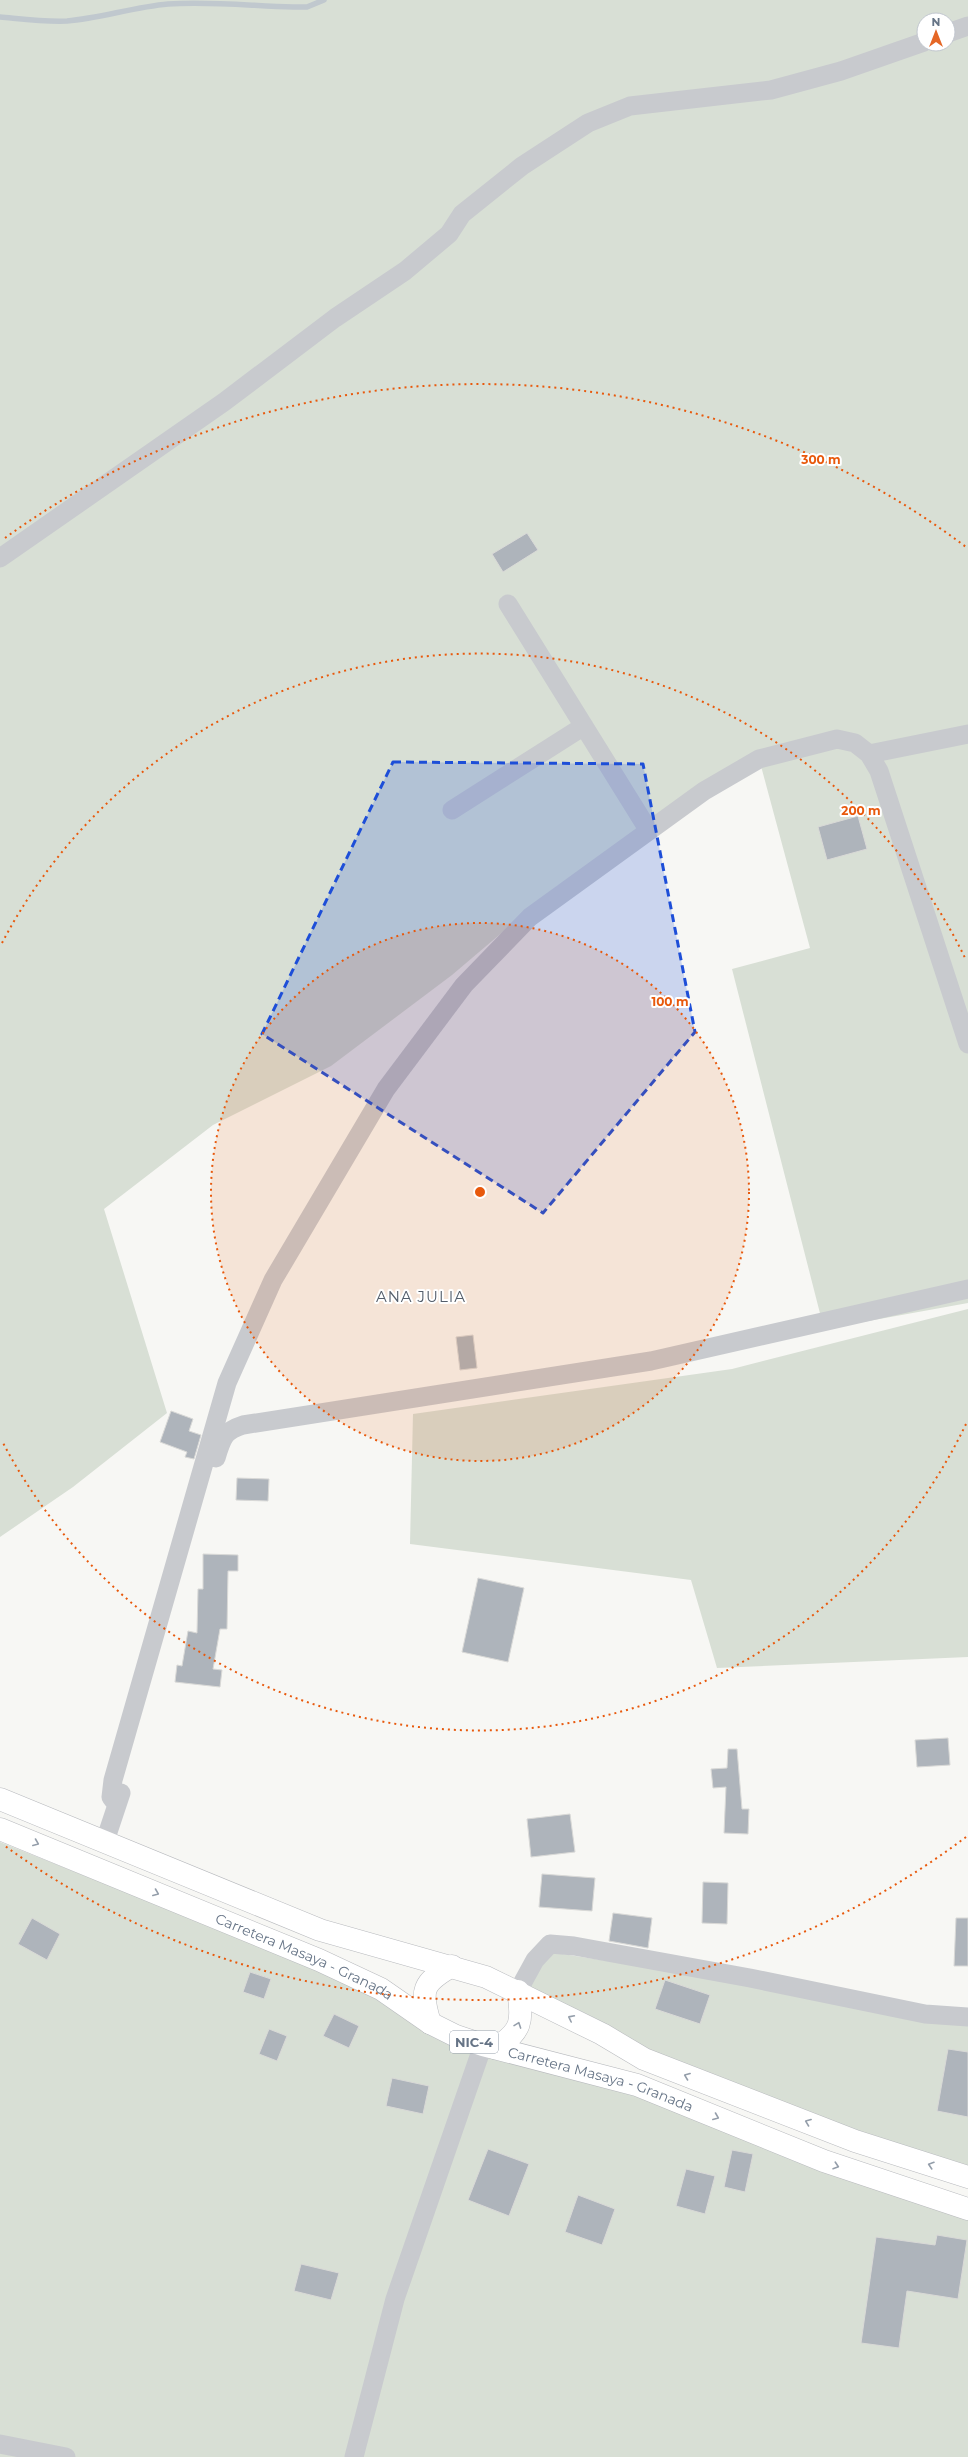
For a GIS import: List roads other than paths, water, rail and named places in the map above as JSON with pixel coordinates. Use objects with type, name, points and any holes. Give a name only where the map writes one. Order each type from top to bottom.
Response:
[{"type":"highway","name":"Carretera Masaya - Granada","points":[[0,1799],[320,1930],[366,1944],[452,1966],[486,1977],[518,1991],[644,2059],[855,2140],[968,2177]]},
{"type":"highway","name":"Carretera Masaya - Granada","points":[[0,1829],[320,1960],[381,1989],[430,2023],[489,2047],[637,2085],[824,2161],[968,2209]]},
{"type":"highway","points":[[430,2023],[423,2001],[425,1985],[434,1976],[452,1966]]},
{"type":"highway","points":[[489,2047],[508,2040],[518,2028],[521,2013],[518,1991]]},
{"type":"street","points":[[956,30],[968,26]]},
{"type":"street","points":[[0,558],[224,402],[335,318],[405,271],[449,234],[462,214],[522,166],[588,123],[630,106],[771,90],[841,71],[916,45]]},
{"type":"street","points":[[508,604],[649,831]]},
{"type":"street","points":[[452,810],[584,726]]},
{"type":"street","points":[[869,754],[968,734]]},
{"type":"street","points":[[117,1805],[111,1797],[113,1780],[227,1383],[273,1280],[386,1089],[464,985],[530,917],[704,791],[759,759],[838,739],[855,743],[869,754],[879,771],[968,1044]]},
{"type":"street","points":[[105,1841],[117,1805],[221,1440],[230,1429],[244,1424],[651,1361],[968,1289]]},
{"type":"street","points":[[518,1991],[536,1960],[550,1944],[574,1946],[750,1978],[925,2014],[968,2017]]},
{"type":"street","points":[[354,2457],[395,2298],[489,2047]]},
{"type":"street","points":[[0,2444],[66,2457]]},
{"type":"waterway","points":[[0,17],[41,21],[67,21],[168,4],[215,3],[307,7],[324,0]]},
{"type":"district","name":"ANA JULIA","points":[[421,1297]]}]
